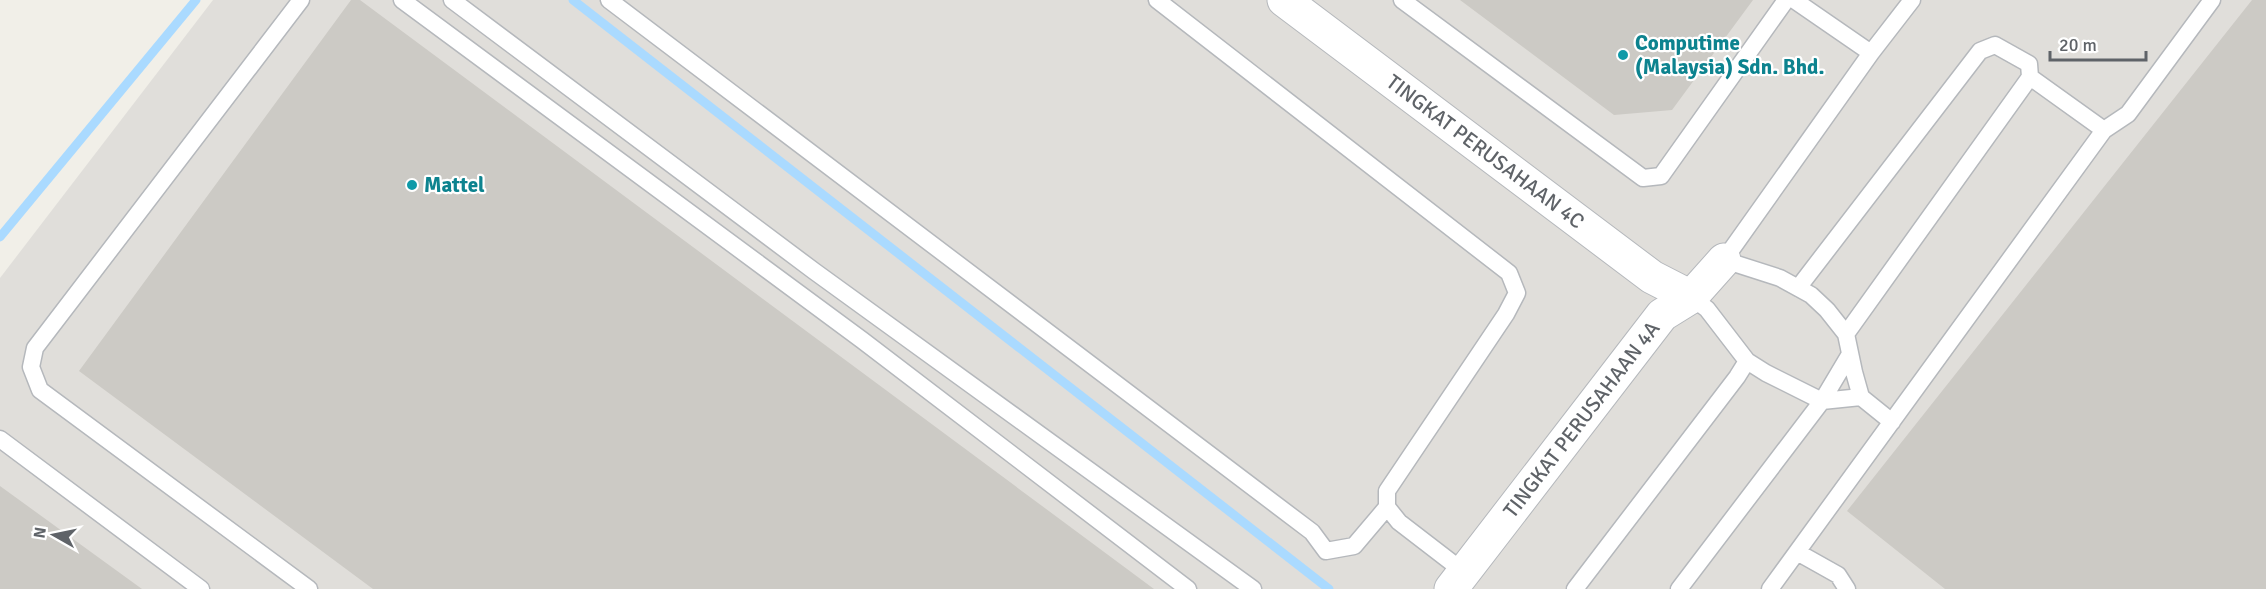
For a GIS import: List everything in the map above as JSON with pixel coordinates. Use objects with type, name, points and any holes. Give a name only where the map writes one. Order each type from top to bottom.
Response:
[{"type":"street","name":"TINGKAT PERUSAHAAN 4C","points":[[1284,0],[1652,277],[1691,297]]},
{"type":"street","name":"TINGKAT PERUSAHAAN 4A","points":[[1458,580],[1662,315],[1691,297],[1724,260]]},
{"type":"lane","points":[[301,0],[35,348],[31,367],[40,390],[309,589]]},
{"type":"lane","points":[[402,0],[861,340],[1188,589]]},
{"type":"lane","points":[[452,0],[814,271],[1253,589]]},
{"type":"lane","points":[[609,0],[1312,532],[1326,551],[1354,546],[1387,507]]},
{"type":"lane","points":[[1157,0],[1509,273],[1517,293],[1506,314],[1387,491],[1387,507],[1399,522],[1458,580]]},
{"type":"lane","points":[[1402,0],[1643,178],[1661,176],[1786,0]]},
{"type":"lane","points":[[1794,0],[1871,53]]},
{"type":"lane","points":[[1892,422],[1862,397],[1846,334],[1827,310],[1811,295],[1780,278],[1724,260],[1871,53],[1912,0]]},
{"type":"lane","points":[[1770,589],[2104,130],[2128,114],[2212,0]]},
{"type":"lane","points":[[1798,288],[1980,51],[1995,45],[2029,64],[2030,76],[1846,334]]},
{"type":"lane","points":[[2030,76],[2104,130]]},
{"type":"lane","points":[[1691,297],[1707,309],[1747,361],[1766,373],[1822,401],[1862,397]]},
{"type":"lane","points":[[1679,589],[1822,401],[1850,354]]},
{"type":"lane","points":[[1575,589],[1747,361]]},
{"type":"lane","points":[[0,439],[201,589]]},
{"type":"lane","points":[[1797,552],[1856,589]]},
{"type":"shaded area","points":[[213,0],[2266,0],[2266,589],[0,589],[0,278]]},
{"type":"building","name":"Mattel","points":[[351,0],[360,0],[1154,589],[373,589],[79,371]]},
{"type":"building","name":"Computime (Malaysia) Sdn. Bhd.","points":[[1460,0],[1753,0],[1672,110],[1614,115]]},
{"type":"building","points":[[2252,0],[2266,0],[2266,589],[1945,589],[1847,511]]},
{"type":"building","points":[[0,486],[142,589],[0,589]]},
{"type":"waterway","points":[[0,237],[196,0]]},
{"type":"waterway","points":[[573,0],[1329,589]]},
{"type":"place","name":"Computime (Malaysia) Sdn. Bhd.","points":[[1623,55]]},
{"type":"place","name":"Mattel","points":[[412,185]]}]
